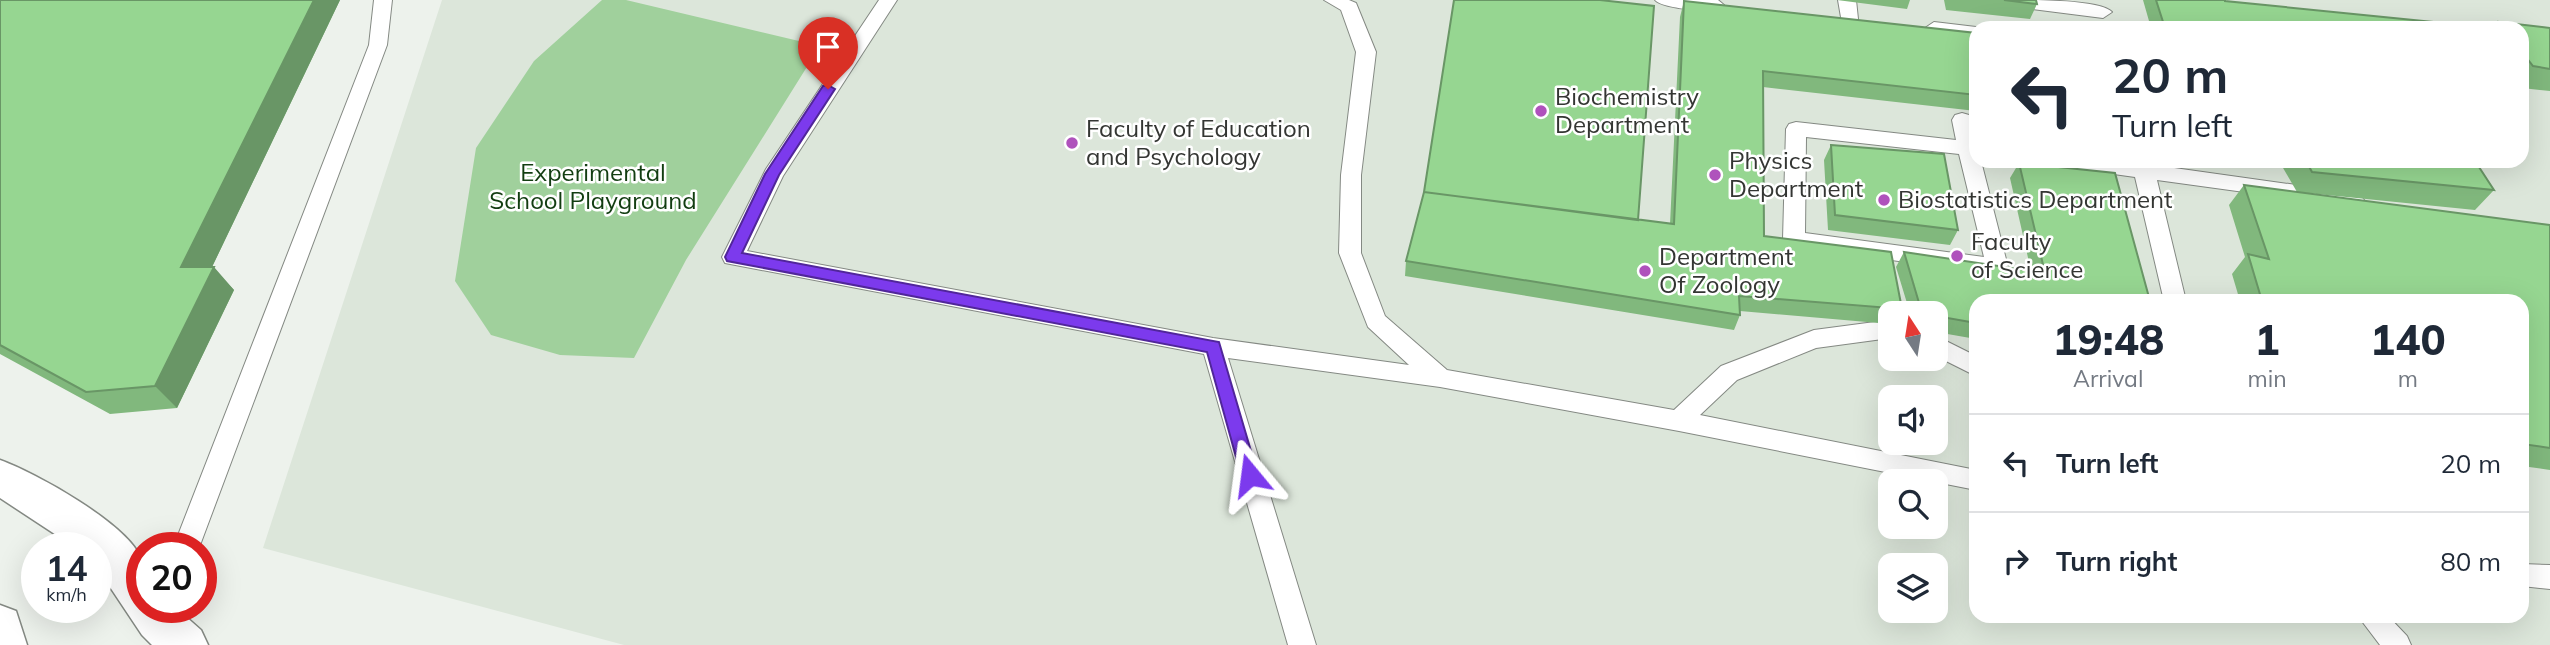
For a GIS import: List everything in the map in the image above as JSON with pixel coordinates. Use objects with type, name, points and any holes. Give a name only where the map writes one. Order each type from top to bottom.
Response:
[{"type":"main road","points":[[0,478],[24,490],[106,544],[126,571]]},
{"type":"main road","points":[[0,626],[4,645]]},
{"type":"lane","points":[[192,532],[378,46],[383,0]]},
{"type":"lane","points":[[888,0],[773,174],[733,257],[1213,347],[1440,378],[1679,421],[1969,479]]},
{"type":"lane","points":[[1664,0],[1730,7]]},
{"type":"lane","points":[[1351,2],[1366,52],[1351,175],[1350,253],[1376,321],[1440,378]]},
{"type":"lane","points":[[2025,2],[2103,13]]},
{"type":"lane","points":[[1912,26],[1969,32]]},
{"type":"lane","points":[[1962,120],[1969,140]]},
{"type":"lane","points":[[1969,148],[1796,130],[1794,239],[1997,267],[1976,168]]},
{"type":"lane","points":[[2143,168],[2173,294]]},
{"type":"lane","points":[[2156,168],[2377,203]]},
{"type":"lane","points":[[1887,252],[1892,279]]},
{"type":"lane","points":[[1679,421],[1729,373],[1814,339],[1878,331]]},
{"type":"lane","points":[[1213,347],[1302,645]]},
{"type":"lane","points":[[1948,352],[1969,363]]},
{"type":"lane","points":[[2529,576],[2550,577]]},
{"type":"lane","points":[[2377,623],[2397,645]]},
{"type":"shaded area","points":[[442,0],[2550,0],[2550,645],[624,645],[263,548]]},
{"type":"green space","name":"Experimental School Playground","points":[[602,0],[626,0],[820,46],[686,260],[634,358],[560,355],[491,335],[455,281],[476,148],[534,61]]},
{"type":"building","points":[[0,0],[314,0],[181,267],[214,267],[155,386],[86,392],[0,345]]},
{"type":"building","name":"Biochemistry Department","points":[[1454,0],[1600,0],[1654,6],[1638,220],[1424,192]]},
{"type":"building","points":[[2004,0],[2036,0],[2037,4]]},
{"type":"building","points":[[2156,0],[2225,0],[2423,21],[2163,21]]},
{"type":"building","points":[[1684,1],[1969,32],[1969,94],[1763,71],[1764,236],[1891,252],[1900,301],[1878,301],[1878,307],[1739,296],[1740,315],[1406,261],[1424,192],[1674,224]]},
{"type":"building","points":[[2529,26],[2550,28],[2550,69],[2533,66],[2529,61]]},
{"type":"building","name":"Biostatistics Department","points":[[1831,145],[1944,154],[1958,230],[1835,215]]},
{"type":"building","points":[[2020,168],[2067,168],[2115,173],[2148,294],[1969,294],[1969,322],[1948,318],[1948,301],[1918,301],[1904,252],[2045,273]]},
{"type":"building","points":[[2310,168],[2480,168],[2494,190],[2312,172]]},
{"type":"building","points":[[2244,185],[2550,225],[2550,448],[2529,445],[2529,294],[2260,294],[2248,254],[2269,259]]},
{"type":"place","name":"Biochemistry Department","points":[[1541,111]]},
{"type":"place","name":"Faculty of Education and Psychology","points":[[1072,143]]},
{"type":"place","name":"Physics Department","points":[[1715,175]]},
{"type":"place","name":"Biostatistics Department","points":[[1884,200]]},
{"type":"place","name":"Faculty of Science","points":[[1957,256]]},
{"type":"place","name":"Department Of Zoology","points":[[1645,271]]},
{"type":"route","points":[[828,89],[773,174],[733,257],[1213,347],[1250,475]]}]
